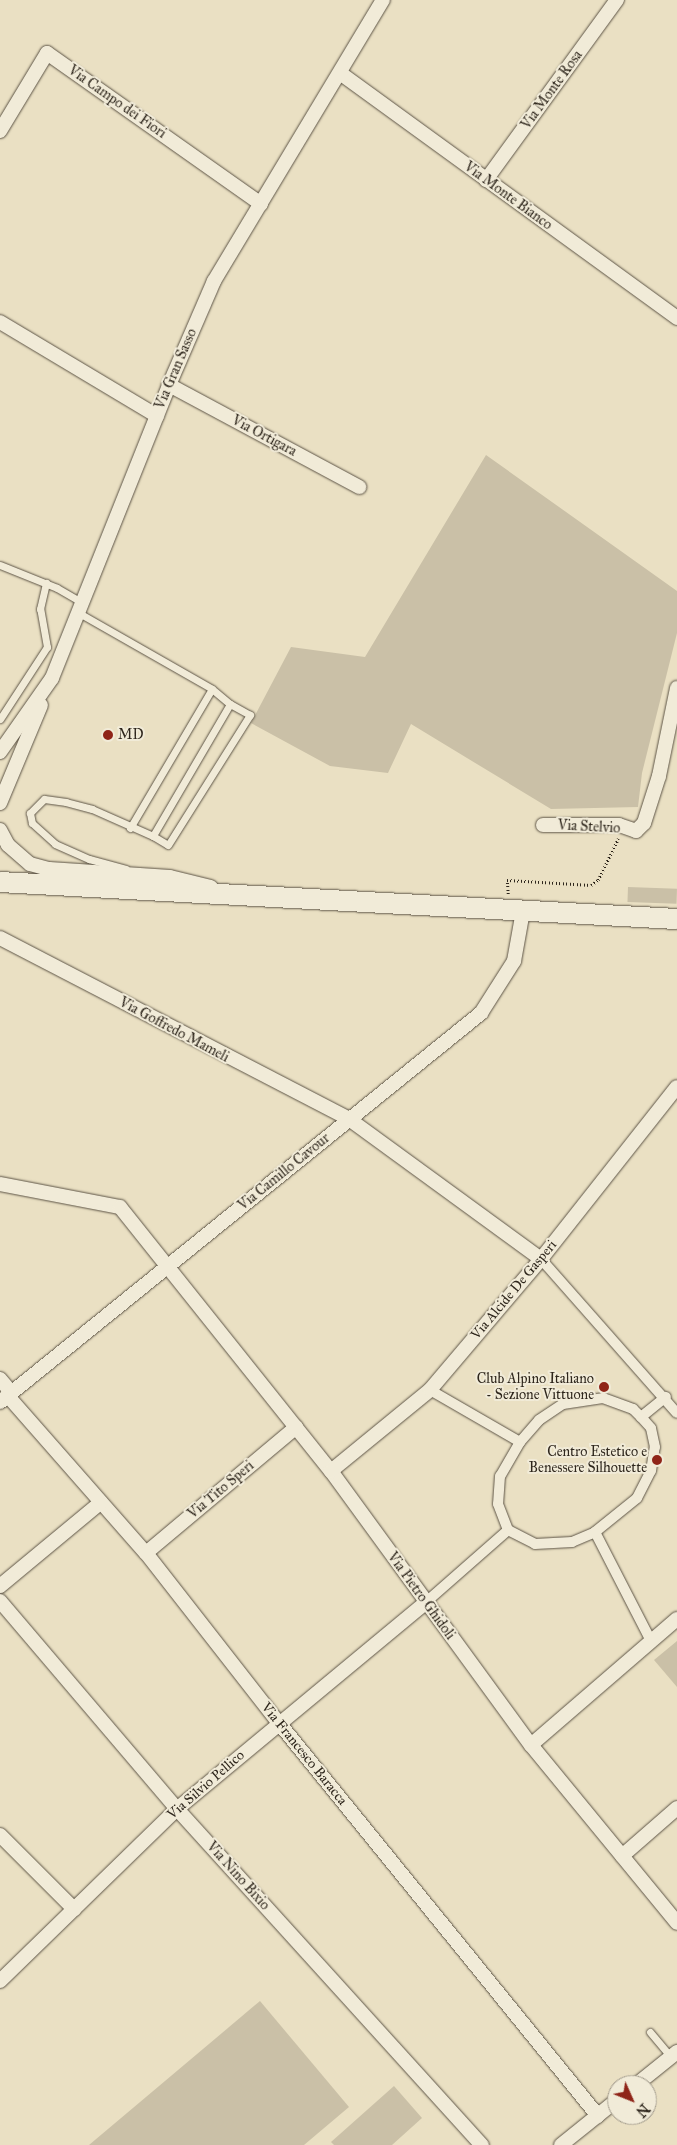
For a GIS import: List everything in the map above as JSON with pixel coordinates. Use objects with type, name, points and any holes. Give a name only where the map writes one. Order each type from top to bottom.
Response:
[{"type":"main road","points":[[2,884],[246,895],[677,919]]},
{"type":"street","name":"Via Gran Sasso","points":[[0,752],[52,678],[168,385],[214,281],[383,0]]},
{"type":"street","name":"Via Monte Rosa","points":[[486,180],[617,0]]},
{"type":"street","name":"Via Campo dei Fiori","points":[[0,131],[47,53],[261,204]]},
{"type":"street","name":"Via Monte Bianco","points":[[340,73],[677,318]]},
{"type":"street","points":[[0,322],[157,416]]},
{"type":"street","name":"Via Ortigara","points":[[168,385],[359,487]]},
{"type":"street","points":[[0,804],[52,678]]},
{"type":"street","name":"Via Stelvio","points":[[543,825],[610,825],[636,831],[644,823],[673,722],[677,688]]},
{"type":"street","points":[[0,830],[8,846],[30,864],[49,869],[152,876],[246,895]]},
{"type":"street","name":"Via Camillo Cavour","points":[[6,1396],[481,1013],[514,960],[516,910]]},
{"type":"street","name":"Via Goffredo Mameli","points":[[0,938],[349,1119],[541,1259]]},
{"type":"street","name":"Via Alcide De Gasperi","points":[[331,1471],[430,1390],[541,1259],[677,1088]]},
{"type":"street","name":"Via Pietro Ghidoli","points":[[0,1184],[120,1207],[331,1471],[531,1745],[677,1923]]},
{"type":"street","points":[[541,1259],[666,1397],[677,1413]]},
{"type":"street","name":"Via Francesco Baracca","points":[[0,1379],[6,1396],[146,1553],[278,1723],[598,2116]]},
{"type":"street","points":[[430,1390],[520,1442]]},
{"type":"street","points":[[642,1417],[666,1397]]},
{"type":"street","points":[[603,1398],[633,1409],[642,1417],[651,1428],[655,1447],[651,1471],[637,1498],[595,1532],[572,1542],[535,1544],[508,1530],[498,1504],[500,1476],[520,1442],[540,1420],[563,1404],[603,1398]]},
{"type":"street","name":"Via Tito Speri","points":[[146,1553],[296,1427]]},
{"type":"street","points":[[0,1586],[101,1502]]},
{"type":"street","points":[[425,1602],[508,1530]]},
{"type":"street","points":[[595,1532],[651,1641]]},
{"type":"street","name":"Via Nino Bixio","points":[[0,1601],[177,1809],[482,2145]]},
{"type":"street","name":"Via Silvio Pellico","points":[[0,1981],[177,1809],[425,1602]]},
{"type":"street","points":[[531,1745],[677,1619]]},
{"type":"street","points":[[622,1856],[677,1808]]},
{"type":"street","points":[[0,1835],[74,1909]]},
{"type":"street","points":[[648,2075],[674,2054]]},
{"type":"street","points":[[562,2145],[607,2108]]},
{"type":"lane","points":[[0,565],[46,582],[81,608],[212,689],[230,704],[250,715],[168,845],[153,836],[130,828],[92,810],[66,802],[44,799],[30,813],[32,823],[55,844],[89,859],[152,876]]},
{"type":"lane","points":[[0,719],[47,647],[40,609],[46,582]]},
{"type":"lane","points":[[130,828],[212,689]]},
{"type":"lane","points":[[153,836],[230,704]]},
{"type":"lane","points":[[650,2032],[674,2054]]},
{"type":"path","points":[[516,910],[507,880],[591,885],[598,880],[619,836],[628,829]]},
{"type":"shaded area","points":[[486,455],[677,591],[677,633],[642,773],[638,807],[551,809],[411,724],[388,773],[330,766],[251,723],[291,647],[365,657]]},
{"type":"shaded area","points":[[628,887],[677,889],[676,904],[627,902]]},
{"type":"shaded area","points":[[677,1641],[677,1687],[654,1660]]},
{"type":"shaded area","points":[[260,2001],[349,2107],[304,2145],[89,2145]]},
{"type":"shaded area","points":[[394,2086],[422,2118],[392,2145],[334,2145],[331,2142]]},
{"type":"place","name":"MD","points":[[108,735]]},
{"type":"place","name":"Club Alpino Italiano - Sezione Vittuone","points":[[604,1387]]},
{"type":"place","name":"Centro Estetico e Benessere Silhouette","points":[[657,1460]]}]
